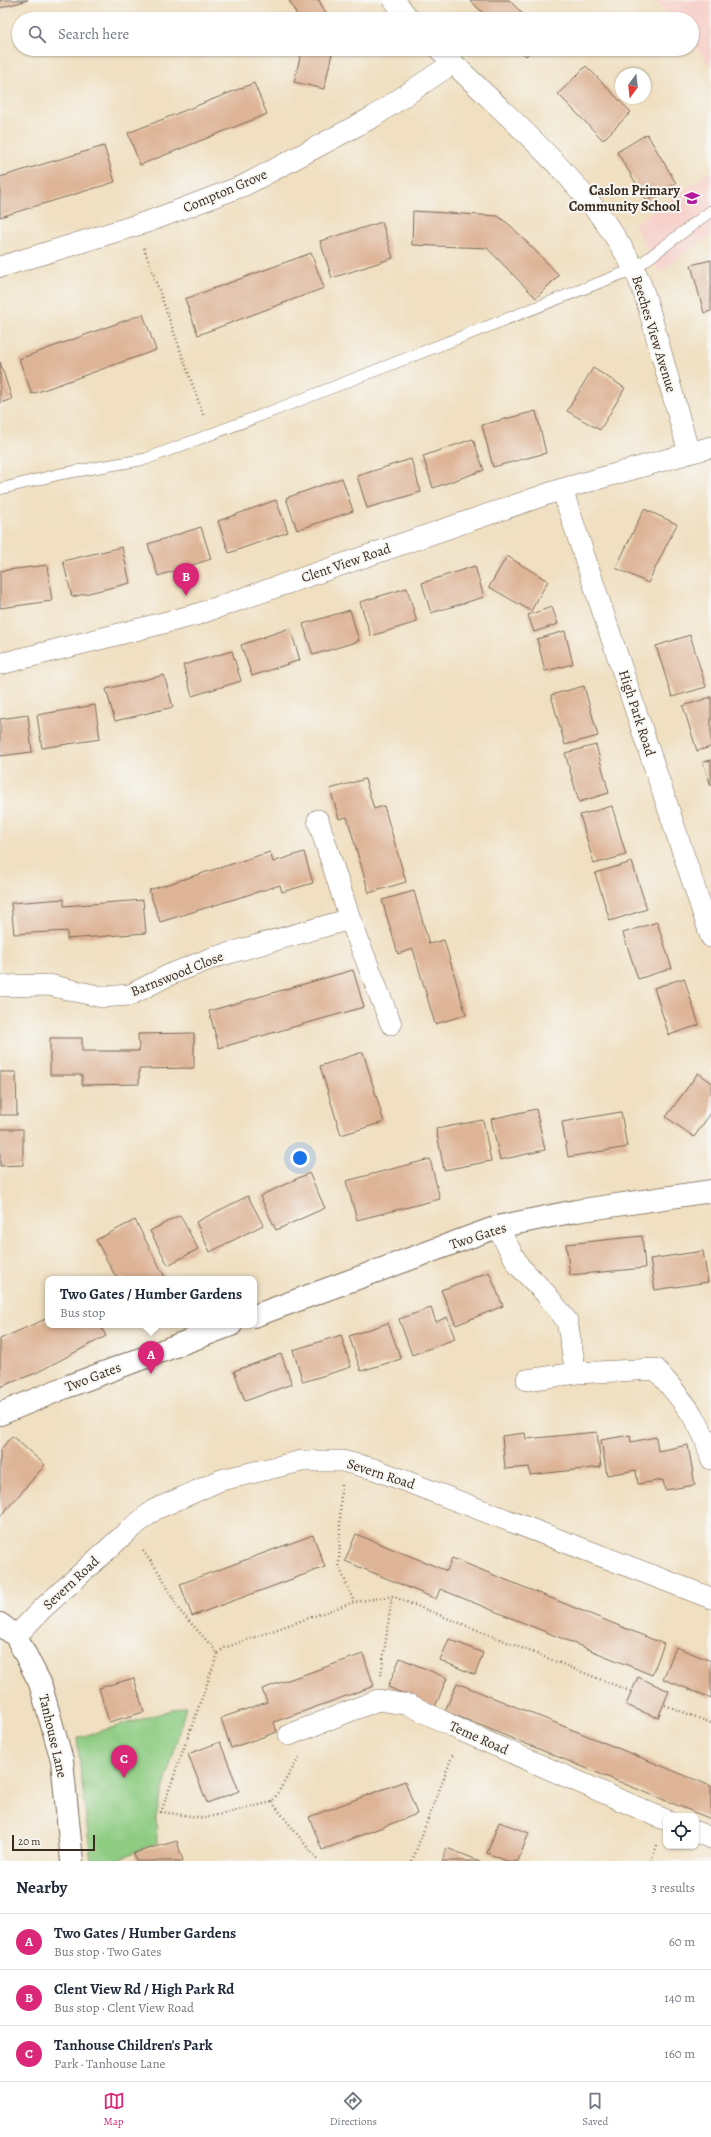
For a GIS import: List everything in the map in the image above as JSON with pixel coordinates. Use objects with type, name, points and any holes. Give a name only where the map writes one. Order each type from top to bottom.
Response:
[{"type":"street","points":[[394,0],[403,12]]},
{"type":"street","name":"Compton Grove","points":[[0,267],[136,226],[245,185],[373,117],[446,56]]},
{"type":"street","name":"Beeches View Avenue","points":[[446,56],[517,125],[587,197],[616,237],[634,269],[646,299],[689,453]]},
{"type":"street","name":"Clent View Road","points":[[0,664],[195,614],[562,489],[711,447]]},
{"type":"street","name":"High Park Road","points":[[562,489],[711,937]]},
{"type":"street","points":[[318,820],[350,919],[391,1024]]},
{"type":"street","name":"Barnswood Close","points":[[0,986],[49,985],[102,997],[130,995],[169,975],[212,958],[350,919]]},
{"type":"street","name":"Two Gates","points":[[257,1315],[497,1228],[576,1211],[711,1191]]},
{"type":"street","points":[[497,1228],[519,1266],[546,1294],[568,1321],[576,1373]]},
{"type":"street","name":"Two Gates","points":[[0,1414],[66,1387],[223,1328]]},
{"type":"street","points":[[527,1380],[576,1373],[656,1369],[694,1415],[707,1441],[711,1460]]},
{"type":"street","name":"Severn Road","points":[[8,1630],[42,1609],[128,1531],[154,1510],[221,1480],[302,1461],[342,1461],[374,1469],[711,1598]]},
{"type":"street","name":"Tanhouse Lane","points":[[8,1630],[40,1683],[62,1760],[72,1861]]},
{"type":"street","points":[[289,1735],[378,1700]]},
{"type":"street","name":"Teme Road","points":[[378,1700],[410,1705],[462,1731],[663,1819]]},
{"type":"street","points":[[699,1833],[711,1838]]},
{"type":"lane","points":[[0,489],[60,474],[146,459],[634,269],[711,211]]},
{"type":"path","points":[[136,226],[210,434]]},
{"type":"path","points":[[342,1461],[340,1566],[354,1602]]},
{"type":"path","points":[[128,1531],[160,1575],[178,1610],[218,1653]]},
{"type":"path","points":[[378,1700],[392,1596]]},
{"type":"path","points":[[301,1756],[272,1802],[205,1818],[160,1812],[218,1653],[224,1648],[354,1602],[392,1596],[632,1692]]},
{"type":"path","points":[[664,1705],[711,1723]]},
{"type":"path","points":[[412,1861],[462,1731]]},
{"type":"path","points":[[272,1802],[318,1861]]},
{"type":"shaded area","points":[[654,0],[711,0],[711,67],[699,51],[699,12],[667,12]]},
{"type":"shaded area","name":"Caslon Primary Community School","points":[[711,171],[711,235],[659,272],[634,224]]},
{"type":"green space","points":[[186,1706],[156,1817],[157,1843],[113,1861],[91,1861],[77,1738]]},
{"type":"building","points":[[0,0],[28,0],[0,8]]},
{"type":"building","points":[[289,0],[319,0],[325,12],[295,12]]},
{"type":"building","points":[[470,0],[509,0],[521,12],[482,12]]},
{"type":"building","points":[[300,56],[331,56],[324,89],[294,82]]},
{"type":"building","points":[[586,66],[615,96],[615,104],[623,104],[631,112],[603,140],[558,94]]},
{"type":"building","points":[[254,83],[267,114],[140,165],[128,133]]},
{"type":"building","points":[[647,134],[676,183],[647,201],[617,152]]},
{"type":"building","points":[[104,146],[115,182],[0,217],[0,177]]},
{"type":"building","points":[[413,211],[498,216],[511,226],[559,275],[536,298],[487,248],[412,245]]},
{"type":"building","points":[[382,222],[393,258],[332,278],[320,241]]},
{"type":"building","points":[[311,253],[324,288],[198,335],[185,299]]},
{"type":"building","points":[[711,260],[711,311],[704,313],[691,265]]},
{"type":"building","points":[[143,314],[156,350],[32,394],[19,359]]},
{"type":"building","points":[[0,362],[12,399],[0,403]]},
{"type":"building","points":[[593,368],[625,388],[600,430],[567,411]]},
{"type":"building","points":[[536,411],[546,453],[493,467],[482,425]]},
{"type":"building","points":[[473,439],[484,470],[433,488],[423,456]]},
{"type":"building","points":[[411,459],[421,492],[367,508],[357,476]]},
{"type":"building","points":[[342,478],[353,511],[297,530],[286,498]]},
{"type":"building","points":[[276,500],[288,532],[229,553],[218,521]]},
{"type":"building","points":[[644,509],[677,524],[648,583],[616,568]]},
{"type":"building","points":[[201,527],[211,559],[158,576],[148,544]]},
{"type":"building","points":[[122,547],[130,583],[72,597],[63,561]]},
{"type":"building","points":[[507,556],[548,581],[531,611],[489,587]]},
{"type":"building","points":[[47,565],[52,601],[0,608],[0,571]]},
{"type":"building","points":[[475,566],[484,597],[431,613],[422,583]]},
{"type":"building","points":[[407,588],[417,622],[371,636],[360,602]]},
{"type":"building","points":[[552,607],[558,624],[534,632],[528,615]]},
{"type":"building","points":[[350,610],[359,641],[313,655],[303,624]]},
{"type":"building","points":[[290,628],[300,660],[252,676],[241,645]]},
{"type":"building","points":[[565,631],[573,664],[545,671],[537,639]]},
{"type":"building","points":[[690,635],[706,687],[672,697],[656,646]]},
{"type":"building","points":[[232,651],[241,681],[192,696],[183,665]]},
{"type":"building","points":[[164,675],[173,707],[115,721],[106,689]]},
{"type":"building","points":[[584,686],[598,736],[565,745],[551,695]]},
{"type":"building","points":[[711,697],[711,747],[697,751],[683,706]]},
{"type":"building","points":[[95,705],[100,739],[42,748],[37,715]]},
{"type":"building","points":[[28,715],[32,752],[0,756],[0,719]]},
{"type":"building","points":[[596,745],[609,793],[579,802],[565,753]]},
{"type":"building","points":[[711,760],[711,786],[703,762]]},
{"type":"building","points":[[365,779],[374,809],[384,806],[406,882],[369,893],[347,817],[339,819],[330,789]]},
{"type":"building","points":[[612,806],[626,855],[594,864],[580,815]]},
{"type":"building","points":[[270,852],[273,862],[304,852],[313,883],[282,892],[280,885],[160,922],[149,890]]},
{"type":"building","points":[[632,862],[647,909],[610,921],[595,873]]},
{"type":"building","points":[[414,891],[429,944],[444,940],[466,1015],[435,1024],[413,949],[398,954],[382,900]]},
{"type":"building","points":[[64,899],[64,906],[143,900],[146,933],[67,939],[67,931],[14,934],[11,903]]},
{"type":"building","points":[[657,922],[672,968],[638,979],[623,933]]},
{"type":"building","points":[[353,970],[364,1007],[219,1048],[209,1011]]},
{"type":"building","points":[[684,978],[699,1025],[669,1035],[654,988]]},
{"type":"building","points":[[194,1033],[194,1068],[139,1069],[139,1084],[82,1085],[82,1075],[50,1075],[50,1038],[82,1038],[82,1051],[139,1051],[138,1034]]},
{"type":"building","points":[[363,1052],[384,1122],[341,1135],[320,1066]]},
{"type":"building","points":[[0,1072],[16,1072],[17,1115],[0,1115]]},
{"type":"building","points":[[698,1073],[711,1082],[711,1113],[694,1137],[666,1117]]},
{"type":"building","points":[[536,1109],[545,1150],[500,1160],[491,1119]]},
{"type":"building","points":[[621,1112],[627,1147],[568,1157],[562,1122]]},
{"type":"building","points":[[483,1120],[491,1161],[444,1170],[436,1129]]},
{"type":"building","points":[[0,1129],[23,1129],[23,1165],[0,1166]]},
{"type":"building","points":[[430,1159],[440,1199],[357,1220],[346,1181]]},
{"type":"building","points":[[309,1173],[325,1208],[276,1230],[260,1196]]},
{"type":"building","points":[[248,1196],[263,1225],[210,1252],[196,1222]]},
{"type":"building","points":[[180,1215],[198,1249],[168,1265],[150,1231]]},
{"type":"building","points":[[135,1220],[164,1276],[115,1276],[96,1240]]},
{"type":"building","points":[[642,1236],[645,1268],[570,1275],[566,1244]]},
{"type":"building","points":[[703,1251],[708,1282],[655,1290],[650,1259]]},
{"type":"building","points":[[489,1272],[503,1306],[456,1325],[441,1290]]},
{"type":"building","points":[[431,1308],[436,1322],[447,1317],[455,1339],[412,1355],[399,1319]]},
{"type":"building","points":[[45,1319],[45,1328],[102,1328],[106,1336],[36,1373],[0,1387],[0,1339]]},
{"type":"building","points":[[388,1323],[401,1359],[361,1371],[349,1336]]},
{"type":"building","points":[[341,1335],[351,1367],[303,1382],[293,1350]]},
{"type":"building","points":[[281,1354],[292,1384],[245,1401],[234,1371]]},
{"type":"building","points":[[597,1432],[601,1467],[530,1475],[529,1467],[505,1469],[502,1436],[525,1433],[526,1439]]},
{"type":"building","points":[[630,1435],[631,1442],[656,1437],[658,1451],[688,1445],[695,1485],[665,1490],[663,1480],[638,1484],[636,1470],[607,1475],[601,1440]]},
{"type":"building","points":[[12,1436],[45,1465],[0,1517],[0,1450]]},
{"type":"building","points":[[356,1534],[447,1571],[452,1558],[664,1644],[652,1675],[440,1589],[436,1599],[345,1561]]},
{"type":"building","points":[[313,1535],[325,1567],[192,1616],[180,1584]]},
{"type":"building","points":[[449,1639],[483,1653],[475,1675],[440,1660]]},
{"type":"building","points":[[676,1647],[711,1661],[711,1698],[663,1679]]},
{"type":"building","points":[[363,1654],[374,1686],[274,1722],[277,1732],[231,1748],[221,1718],[267,1702],[262,1689]]},
{"type":"building","points":[[400,1658],[447,1678],[435,1707],[388,1687]]},
{"type":"building","points":[[638,1677],[669,1691],[658,1718],[626,1705]]},
{"type":"building","points":[[134,1678],[144,1712],[109,1722],[99,1688]]},
{"type":"building","points":[[457,1683],[711,1786],[711,1819],[699,1813],[445,1711]]},
{"type":"building","points":[[220,1742],[239,1791],[207,1803],[188,1754]]},
{"type":"building","points":[[405,1781],[417,1814],[322,1850],[309,1817]]},
{"type":"building","points":[[499,1822],[529,1833],[518,1861],[507,1861],[487,1853]]},
{"type":"building","points":[[177,1841],[183,1861],[136,1861],[134,1853]]},
{"type":"building","points":[[447,1848],[480,1861],[442,1861]]},
{"type":"place","name":"Caslon Primary Community School","points":[[692,198]]},
{"type":"place","name":"Clent View Rd / High Park Rd","points":[[186,596]]},
{"type":"place","name":"Two Gates / Humber Gardens","points":[[151,1374]]},
{"type":"place","name":"Tanhouse Children's Park","points":[[124,1778]]}]
